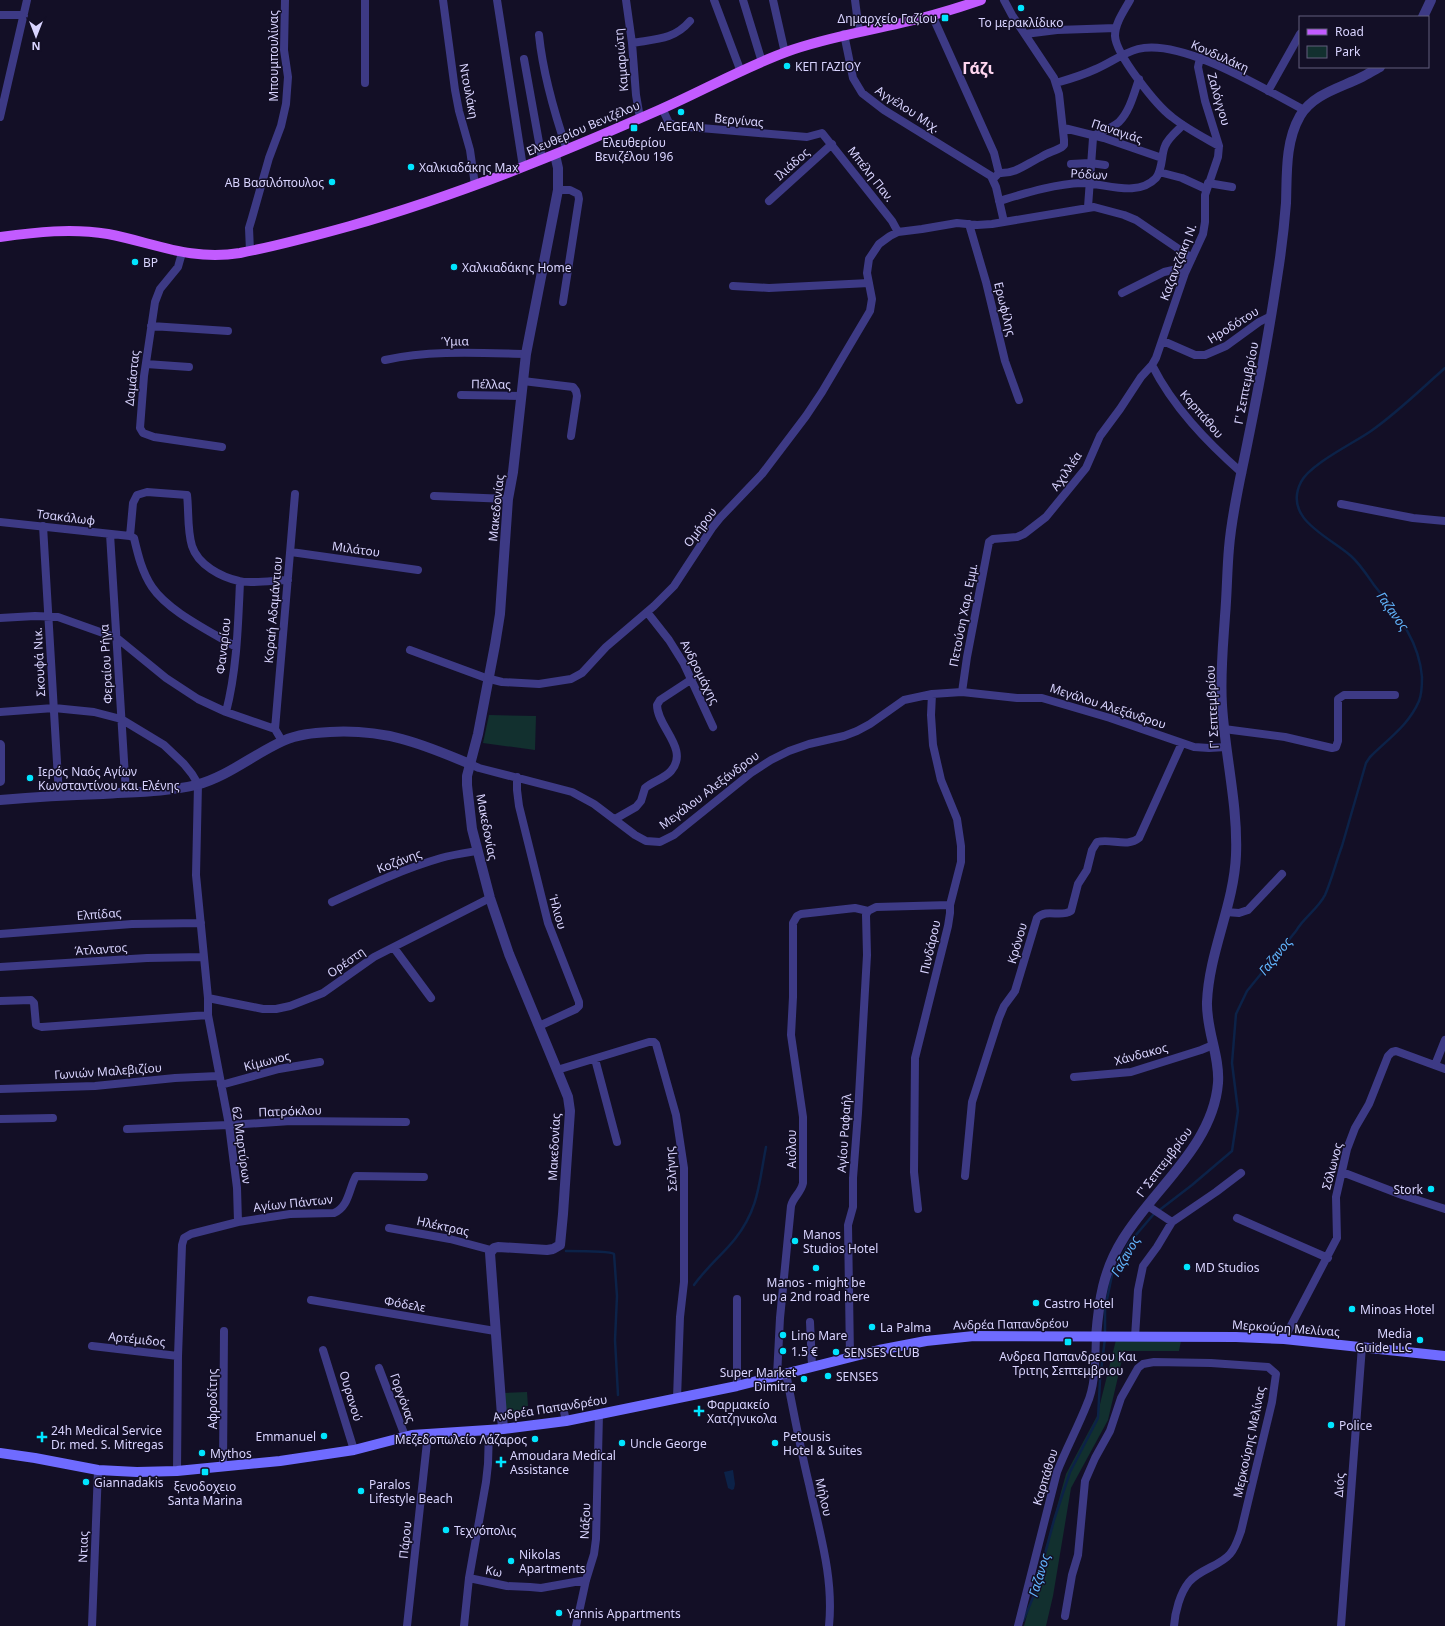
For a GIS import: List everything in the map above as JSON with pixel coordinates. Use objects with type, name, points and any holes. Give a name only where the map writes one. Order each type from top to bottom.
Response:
[{"type":"main road","name":"Ελευθερίου Βενιζέλου","points":[[0,237],[51,232],[98,233],[182,253],[215,255],[250,251],[296,240],[380,217],[475,185],[555,155],[785,52],[844,34],[932,15],[963,3],[981,0]]},
{"type":"main road","name":"Ανδρέα Παπανδρέου","points":[[0,1453],[98,1470],[137,1472],[177,1471],[223,1467],[280,1461],[354,1450],[405,1436],[428,1433],[503,1429],[566,1421],[737,1386],[812,1366],[926,1340],[960,1337],[1023,1335],[1130,1337]]},
{"type":"main road","name":"Μερκούρη Μελίνας","points":[[1130,1337],[1179,1336],[1284,1339],[1362,1346],[1445,1356]]},
{"type":"street","points":[[0,118],[8,76],[27,0]]},
{"type":"street","name":"Μπουμπουλίνας","points":[[250,251],[249,243],[251,223],[269,158],[281,126],[286,104],[288,77],[284,50],[285,0]]},
{"type":"street","points":[[364,0],[364,83]]},
{"type":"street","name":"Ντουλάκη","points":[[443,0],[457,101],[470,150],[475,185]]},
{"type":"street","points":[[496,0],[523,167]]},
{"type":"street","name":"Καμαριώτη","points":[[626,0],[632,43],[636,95],[640,118]]},
{"type":"street","points":[[714,0],[741,72]]},
{"type":"street","points":[[743,0],[762,62]]},
{"type":"street","points":[[773,0],[785,52]]},
{"type":"street","points":[[855,0],[859,31]]},
{"type":"street","points":[[996,176],[1014,172],[1044,155],[1062,148],[1064,143],[1064,128],[1056,83],[1052,74],[1012,15],[1004,0]]},
{"type":"street","points":[[1130,0],[1116,28],[1117,45],[1122,56],[1164,109],[1183,125],[1219,146]]},
{"type":"street","points":[[1423,16],[1431,0]]},
{"type":"street","points":[[0,15],[24,15]]},
{"type":"street","points":[[932,15],[988,139],[996,161],[999,201],[1004,222]]},
{"type":"street","points":[[632,43],[672,36],[679,32],[690,21]]},
{"type":"street","points":[[1025,34],[1056,30],[1116,28]]},
{"type":"street","name":"Αγγέλου Μιχ.","points":[[844,34],[853,78],[862,93],[884,110],[984,171],[996,176]]},
{"type":"street","points":[[539,35],[547,84],[567,150]]},
{"type":"street","points":[[1268,91],[1299,36]]},
{"type":"street","name":"Κονδυλάκη","points":[[1056,83],[1086,74],[1137,50],[1154,48],[1179,52],[1200,58],[1304,110]]},
{"type":"street","name":"Ζαλόγγου","points":[[1200,58],[1198,67],[1205,101],[1219,146]]},
{"type":"street","points":[[524,59],[542,159]]},
{"type":"street","name":"Γ' Σεπτεμβρίου","points":[[1099,1337],[1101,1294],[1108,1267],[1124,1237],[1151,1208],[1192,1150],[1209,1118],[1218,1086],[1217,1066],[1207,1010],[1208,990],[1233,884],[1236,849],[1235,816],[1224,729],[1222,672],[1229,550],[1233,519],[1271,316],[1283,241],[1290,146],[1296,124],[1304,110],[1322,95],[1378,68]]},
{"type":"street","points":[[1088,207],[1088,183],[1092,142],[1095,135],[1110,128],[1122,119],[1128,109],[1139,79]]},
{"type":"street","name":"Βεργίνας","points":[[662,108],[669,123],[677,126],[807,137],[822,133]]},
{"type":"street","points":[[1183,125],[1167,142],[1159,172],[1207,186],[1232,187]]},
{"type":"street","name":"Παναγιάς","points":[[1064,128],[1095,135],[1162,158]]},
{"type":"street","name":"Μπέλη Παν.","points":[[822,133],[892,221],[898,232]]},
{"type":"street","name":"Ιλιάδος","points":[[769,201],[832,144]]},
{"type":"street","name":"Καζαντζάκη Ν.","points":[[1152,365],[1163,341],[1185,273],[1204,230],[1207,186],[1218,157],[1219,146]]},
{"type":"street","name":"Μακεδονίας","points":[[491,1250],[498,1247],[547,1250],[553,1249],[560,1245],[570,1111],[568,1097],[509,954],[490,898],[477,851],[468,799],[467,780],[489,679],[500,614],[508,499],[513,472],[526,354],[558,190],[558,168],[555,155]]},
{"type":"street","points":[[1071,164],[1105,165]]},
{"type":"street","name":"Ρόδων","points":[[999,201],[1060,185],[1088,183],[1131,188],[1156,178],[1159,172]]},
{"type":"street","points":[[558,190],[570,190],[578,194],[579,199],[563,302]]},
{"type":"street","points":[[898,232],[953,223],[984,224],[1004,222],[1056,214],[1088,207],[1104,209],[1131,218],[1141,223],[1192,258]]},
{"type":"street","name":"Ερωφίλης","points":[[969,224],[986,282],[1005,361],[1019,400]]},
{"type":"street","name":"Ομήρου","points":[[410,650],[489,679],[510,683],[539,684],[575,677],[586,669],[606,646],[664,598],[674,586],[712,528],[762,474],[822,392],[870,311],[872,299],[867,269],[869,259],[872,253],[883,241],[898,232]]},
{"type":"street","name":"Δαμάστας","points":[[182,253],[178,267],[158,293],[146,364],[140,424],[143,433],[154,437],[222,447]]},
{"type":"street","points":[[1122,292],[1164,272],[1173,270],[1185,273]]},
{"type":"street","points":[[734,286],[773,288],[869,283]]},
{"type":"street","name":"Ηροδότου","points":[[1163,341],[1195,355],[1205,355],[1226,346],[1259,322],[1271,316]]},
{"type":"street","points":[[152,326],[228,331]]},
{"type":"street","name":"Ύμια","points":[[385,360],[436,353],[526,354]]},
{"type":"street","points":[[146,364],[189,367]]},
{"type":"street","name":"Καρπάθου","points":[[1152,365],[1166,390],[1192,423],[1223,457],[1242,473]]},
{"type":"street","name":"Αχιλλέα","points":[[989,542],[993,539],[1017,537],[1024,534],[1046,517],[1086,468],[1100,436],[1141,377],[1152,365]]},
{"type":"street","points":[[523,381],[573,387],[577,396],[571,436]]},
{"type":"street","name":"Πέλλας","points":[[461,395],[521,396]]},
{"type":"street","points":[[236,647],[164,601],[151,585],[145,573],[134,538],[130,536],[133,503],[137,495],[147,492],[187,495],[191,542],[196,554],[206,566],[240,582],[288,580]]},
{"type":"street","name":"Κοραή Αδαμάντιου","points":[[275,729],[295,494]]},
{"type":"street","points":[[434,496],[508,499]]},
{"type":"street","points":[[1341,504],[1413,518],[1445,521]]},
{"type":"street","name":"Τσακάλωφ","points":[[0,522],[130,536]]},
{"type":"street","name":"Σκουφά Νικ.","points":[[43,526],[59,796]]},
{"type":"street","name":"Φεραίου Ρήγα","points":[[110,534],[126,793]]},
{"type":"street","name":"Πετούση Χαρ. Εμμ.","points":[[962,692],[967,657],[989,542]]},
{"type":"street","name":"Μιλάτου","points":[[291,552],[418,570]]},
{"type":"street","name":"Φαναρίου","points":[[226,712],[230,698],[236,647],[240,582]]},
{"type":"street","name":"Ανδρομάχης","points":[[647,612],[676,650],[692,679],[713,727]]},
{"type":"street","points":[[0,618],[58,617],[117,638],[166,678],[198,699],[226,712],[275,729],[282,741]]},
{"type":"street","points":[[615,819],[636,807],[641,801],[645,788],[664,776],[674,766],[677,752],[658,713],[657,705],[660,700],[692,679]]},
{"type":"street","name":"Μεγάλου Αλεξάνδρου","points":[[0,800],[126,793],[176,788],[198,784],[243,764],[282,741],[299,735],[342,731],[380,734],[415,742],[470,764],[572,792],[594,804],[642,840],[655,843],[664,840],[684,827],[750,773],[771,760],[789,751],[857,731],[870,724],[904,700],[932,694],[962,692],[1017,698],[1042,698],[1110,718],[1182,743],[1202,748],[1226,746]]},
{"type":"street","name":"Πινδάρου","points":[[918,1209],[914,1172],[915,1058],[948,926],[950,905],[960,871],[962,858],[957,819],[941,780],[933,745],[931,714],[932,694]]},
{"type":"street","points":[[1224,729],[1272,735],[1332,748],[1336,747],[1338,741],[1338,699],[1344,695],[1395,695]]},
{"type":"street","points":[[0,712],[54,708],[94,712],[121,719],[170,750],[184,764],[198,784]]},
{"type":"street","name":"Κρόνου","points":[[965,1176],[972,1102],[999,1018],[1004,1006],[1015,991],[1037,918],[1046,913],[1066,914],[1071,911],[1078,884],[1087,870],[1092,850],[1097,842],[1130,843],[1139,838],[1182,743]]},
{"type":"street","points":[[0,745],[0,781]]},
{"type":"street","name":"Ήλιου","points":[[517,777],[517,790],[521,813],[548,924],[579,1002],[579,1006],[576,1009],[539,1026]]},
{"type":"street","name":"62 Μαρτύρων","points":[[198,784],[196,875],[208,998],[208,1015],[228,1125],[237,1188],[238,1222]]},
{"type":"street","name":"Κοζάνης","points":[[332,902],[372,884],[426,863],[446,857],[477,851]]},
{"type":"street","points":[[1226,912],[1238,913],[1248,910],[1282,874]]},
{"type":"street","name":"Ορέστη","points":[[208,998],[262,1009],[276,1009],[290,1006],[323,993],[364,963],[490,898]]},
{"type":"street","points":[[868,911],[876,907],[950,905]]},
{"type":"street","name":"Αιόλου","points":[[782,1374],[780,1318],[790,1206],[794,1197],[799,1193],[802,1183],[802,1116],[791,1035],[794,919],[801,914],[855,908],[868,911]]},
{"type":"street","name":"Αγίου Ραφαήλ","points":[[850,1357],[848,1225],[853,1207],[853,1178],[863,1041],[867,955],[866,915],[868,911]]},
{"type":"street","name":"Ελπίδας","points":[[0,934],[132,924],[201,923]]},
{"type":"street","points":[[394,948],[431,998]]},
{"type":"street","name":"Άτλαντος","points":[[0,967],[148,958],[204,957]]},
{"type":"street","points":[[0,1002],[31,1000],[34,1002],[36,1025],[42,1027],[208,1015]]},
{"type":"street","points":[[1435,1065],[1445,1040]]},
{"type":"street","name":"Σελήνης","points":[[557,1070],[654,1042],[656,1044],[676,1115],[684,1168],[684,1282],[680,1317],[677,1398]]},
{"type":"street","name":"Χάνδακος","points":[[1074,1077],[1131,1072],[1213,1045]]},
{"type":"street","name":"Σόλωνος","points":[[1284,1339],[1328,1258],[1337,1238],[1336,1197],[1347,1149],[1355,1128],[1369,1104],[1391,1053],[1394,1051],[1399,1052],[1445,1069]]},
{"type":"street","points":[[595,1059],[617,1142]]},
{"type":"street","name":"Κίμωνος","points":[[221,1085],[279,1069],[320,1062]]},
{"type":"street","name":"Γωνιών Μαλεβιζίου","points":[[0,1089],[95,1086],[175,1078],[218,1076]]},
{"type":"street","points":[[0,1119],[53,1118]]},
{"type":"street","name":"Πατρόκλου","points":[[128,1129],[291,1122],[406,1122]]},
{"type":"street","points":[[1342,1172],[1402,1196],[1445,1209]]},
{"type":"street","points":[[1130,1337],[1135,1315],[1140,1273],[1170,1220],[1216,1192],[1240,1173]]},
{"type":"street","name":"Αγίων Πάντων","points":[[238,1222],[290,1214],[334,1213],[344,1205],[354,1178],[358,1176],[424,1177]]},
{"type":"street","points":[[1151,1208],[1170,1220]]},
{"type":"street","points":[[1237,1218],[1328,1258]]},
{"type":"street","points":[[177,1471],[178,1356],[181,1257],[184,1238],[190,1234],[238,1222]]},
{"type":"street","name":"Ηλέκτρας","points":[[388,1228],[456,1241],[491,1250]]},
{"type":"street","points":[[491,1250],[490,1258],[503,1429]]},
{"type":"street","points":[[737,1299],[737,1386]]},
{"type":"street","name":"Φόδελε","points":[[311,1300],[495,1331]]},
{"type":"street","points":[[810,1322],[812,1366]]},
{"type":"street","name":"Αφροδίτης","points":[[223,1467],[224,1331]]},
{"type":"street","name":"Καρπάθου","points":[[1018,1626],[1057,1472],[1066,1449],[1088,1403],[1099,1337]]},
{"type":"street","name":"Αρτέμιδος","points":[[92,1346],[178,1356]]},
{"type":"street","name":"Διός","points":[[1341,1626],[1362,1346]]},
{"type":"street","name":"Ουρανού","points":[[323,1350],[354,1450]]},
{"type":"street","name":"Μερκούρης Μελίνας","points":[[1065,1616],[1072,1575],[1078,1556],[1085,1481],[1095,1458],[1110,1431],[1121,1398],[1138,1368],[1143,1364],[1154,1362],[1268,1366],[1276,1374],[1272,1402],[1241,1531],[1236,1544],[1229,1555],[1188,1582],[1182,1594],[1175,1617],[1174,1626]]},
{"type":"street","name":"Γοργόνας","points":[[379,1368],[405,1436]]},
{"type":"street","name":"Μήλου","points":[[782,1374],[825,1553],[831,1587],[829,1626]]},
{"type":"street","points":[[563,1407],[566,1421]]},
{"type":"street","name":"Νάξου","points":[[576,1626],[586,1580],[594,1554],[596,1539],[599,1414]]},
{"type":"street","points":[[464,1626],[469,1578],[486,1482],[489,1430]]},
{"type":"street","name":"Πάρου","points":[[407,1626],[428,1433]]},
{"type":"street","name":"Ντιας","points":[[92,1626],[98,1470]]},
{"type":"street","name":"Κω","points":[[469,1578],[507,1586],[541,1588],[586,1580]]},
{"type":"green space","points":[[489,715],[536,716],[535,750],[483,743]]},
{"type":"green space","points":[[1116,1340],[1181,1341],[1179,1351],[1124,1351],[1108,1420],[1071,1488],[1053,1596],[1046,1626],[1024,1626],[1066,1474],[1097,1416]]},
{"type":"green space","points":[[527,1392],[527,1413],[505,1417],[502,1393]]},
{"type":"water","points":[[733,1470],[735,1484],[734,1489],[732,1490],[728,1488],[724,1472]]},
{"type":"waterway","name":"Γαζανος","points":[[1105,1333],[1105,1309],[1112,1275],[1129,1243],[1153,1215],[1192,1185],[1232,1151],[1238,1111],[1232,1063],[1236,1014],[1247,991],[1325,895],[1342,846],[1366,763],[1370,757],[1404,725],[1415,710],[1421,695],[1422,677],[1420,663],[1405,627],[1357,562],[1311,526],[1303,517],[1298,506],[1297,495],[1301,482],[1313,468],[1371,431],[1391,416],[1445,368]]},
{"type":"waterway","points":[[694,1285],[735,1239],[749,1217],[757,1195],[766,1147]]},
{"type":"waterway","points":[[566,1251],[614,1254],[617,1296],[615,1340],[618,1395]]},
{"type":"waterway","name":"Γαζανος","points":[[1023,1621],[1034,1595],[1054,1520],[1070,1472],[1098,1418],[1100,1380],[1105,1338]]},
{"type":"place","name":"Το μερακλίδικο","points":[[1021,8]]},
{"type":"place","name":"Δημαρχείο Γαζίου","points":[[945,18]]},
{"type":"place","name":"ΚΕΠ ΓΑΖΙΟΥ","points":[[787,66]]},
{"type":"place","name":"AEGEAN","points":[[681,112]]},
{"type":"place","name":"Ελευθερίου Βενιζέλου 196","points":[[634,128]]},
{"type":"place","name":"Χαλκιαδάκης Max","points":[[411,167]]},
{"type":"place","name":"ΑΒ Βασιλόπουλος","points":[[332,182]]},
{"type":"place","name":"BP","points":[[135,262]]},
{"type":"place","name":"Χαλκιαδάκης Home","points":[[454,267]]},
{"type":"place","name":"Ιερός Ναός Αγίων Κωνσταντίνου και Ελένης","points":[[30,778]]},
{"type":"place","name":"Stork","points":[[1431,1189]]},
{"type":"place","name":"Manos Studios Hotel","points":[[795,1241]]},
{"type":"place","name":"MD Studios","points":[[1187,1267]]},
{"type":"place","name":"Manos - might be up a 2nd road here","points":[[816,1268]]},
{"type":"place","name":"Castro Hotel","points":[[1036,1303]]},
{"type":"place","name":"Minoas Hotel","points":[[1352,1309]]},
{"type":"place","name":"La Palma","points":[[872,1327]]},
{"type":"place","name":"Lino Mare","points":[[783,1335]]},
{"type":"place","name":"Media Guide LLC","points":[[1420,1340]]},
{"type":"place","name":"Ανδρεα Παπανδρεου Και Τριτης Σεπτεμβριου","points":[[1068,1342]]},
{"type":"place","name":"1.5 €","points":[[783,1351]]},
{"type":"place","name":"SENSES CLUB","points":[[836,1352]]},
{"type":"place","name":"SENSES","points":[[828,1376]]},
{"type":"place","name":"Super Market Dimitra","points":[[804,1379]]},
{"type":"place","name":"Φαρμακείο Χατζηνικολα","points":[[699,1411]]},
{"type":"place","name":"Police","points":[[1331,1425]]},
{"type":"place","name":"Emmanuel","points":[[324,1436]]},
{"type":"place","name":"24h Medical Service Dr. med. S. Mitregas","points":[[42,1437]]},
{"type":"place","name":"Μεζεδοπωλείο Λάζαρος","points":[[535,1439]]},
{"type":"place","name":"Uncle George","points":[[622,1443]]},
{"type":"place","name":"Petousis Hotel & Suites","points":[[775,1443]]},
{"type":"place","name":"Mythos","points":[[202,1453]]},
{"type":"place","name":"Amoudara Medical Assistance","points":[[501,1462]]},
{"type":"place","name":"ξενοδοχειο Santa Marina","points":[[205,1472]]},
{"type":"place","name":"Giannadakis","points":[[86,1482]]},
{"type":"place","name":"Paralos Lifestyle Beach","points":[[361,1491]]},
{"type":"place","name":"Τεχνόπολις","points":[[446,1530]]},
{"type":"place","name":"Nikolas Apartments","points":[[511,1561]]},
{"type":"place","name":"Yannis Appartments","points":[[559,1613]]},
{"type":"district","name":"Γάζι","points":[[978,68]]}]
